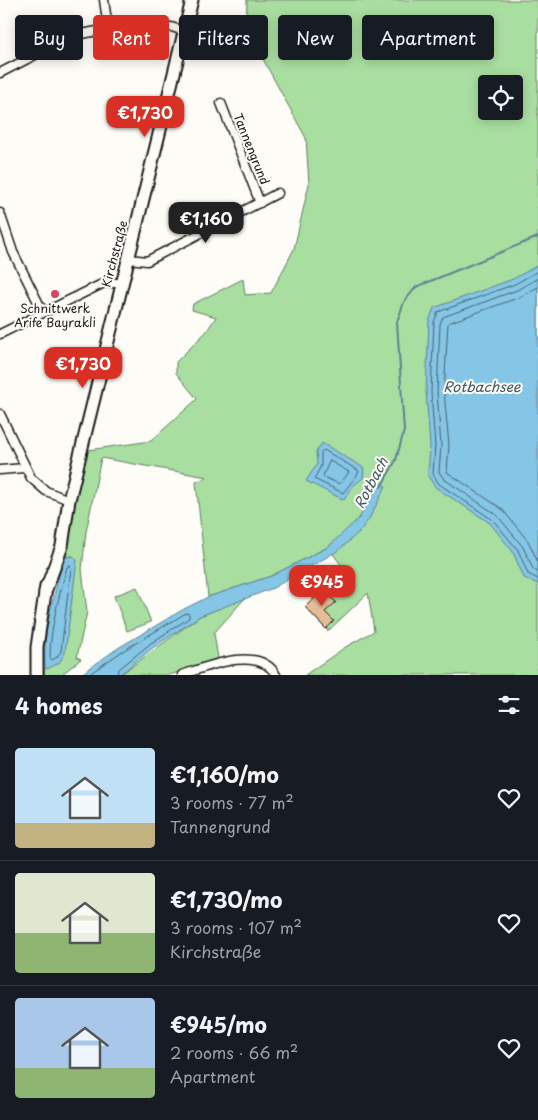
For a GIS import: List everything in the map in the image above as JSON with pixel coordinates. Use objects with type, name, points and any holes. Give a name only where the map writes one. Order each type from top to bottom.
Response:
[{"type":"street","points":[[104,0],[106,15]]},
{"type":"street","name":"Kirchstraße","points":[[189,15],[192,0]]},
{"type":"street","points":[[0,73],[72,36],[93,31]]},
{"type":"street","name":"Kirchstraße","points":[[36,675],[37,647],[46,592],[62,546],[65,514],[179,55]]},
{"type":"street","name":"Tannengrund","points":[[221,103],[260,203]]},
{"type":"street","name":"Tannengrund","points":[[129,259],[147,261],[278,194]]},
{"type":"street","points":[[0,213],[13,252],[43,312]]},
{"type":"street","points":[[0,334],[104,282],[122,283]]},
{"type":"street","points":[[0,414],[24,468],[37,486],[69,500]]},
{"type":"street","points":[[0,470],[24,468]]},
{"type":"street","points":[[182,675],[200,669],[248,659],[262,661],[273,669],[276,675]]},
{"type":"green space","points":[[247,0],[538,0],[538,675],[305,675],[344,648],[374,631],[368,593],[328,631],[305,607],[345,570],[328,547],[271,576],[208,597],[196,482],[207,477],[101,458],[86,532],[82,569],[87,612],[77,657],[81,659],[61,675],[44,675],[73,556],[66,557],[73,501],[88,450],[151,441],[197,399],[176,373],[176,362],[206,332],[216,317],[192,310],[193,304],[243,279],[245,295],[271,293],[294,249],[309,184],[306,138],[263,60],[268,60],[268,15],[246,15]]},
{"type":"green space","points":[[137,587],[151,622],[127,631],[114,596]]},
{"type":"green space","points":[[246,597],[214,633],[218,658],[170,675],[120,675],[200,616]]},
{"type":"water","name":"Rotbachsee","points":[[538,265],[538,584],[524,578],[513,552],[490,523],[435,487],[428,476],[430,446],[426,392],[429,321],[434,308],[513,279]]},
{"type":"water","points":[[322,443],[364,468],[363,478],[353,486],[344,500],[306,481],[317,464],[316,452]]},
{"type":"water","points":[[377,482],[386,486],[369,519],[360,531],[339,550],[273,588],[200,616],[154,647],[119,675],[80,675],[118,648],[184,609],[208,597],[271,576],[328,547],[360,517]]},
{"type":"water","points":[[73,556],[77,560],[65,653],[59,663],[47,669],[45,667],[45,641],[47,627],[63,562],[66,557]]},
{"type":"building","points":[[327,586],[332,591],[328,595],[336,602],[325,612],[334,621],[326,629],[305,607]]},
{"type":"waterway","name":"Rotbach","points":[[381,487],[396,460],[404,431],[397,322],[404,302],[416,287],[538,237]]},
{"type":"place","name":"Schnittwerk Arife Bayrakli","points":[[55,294]]}]
